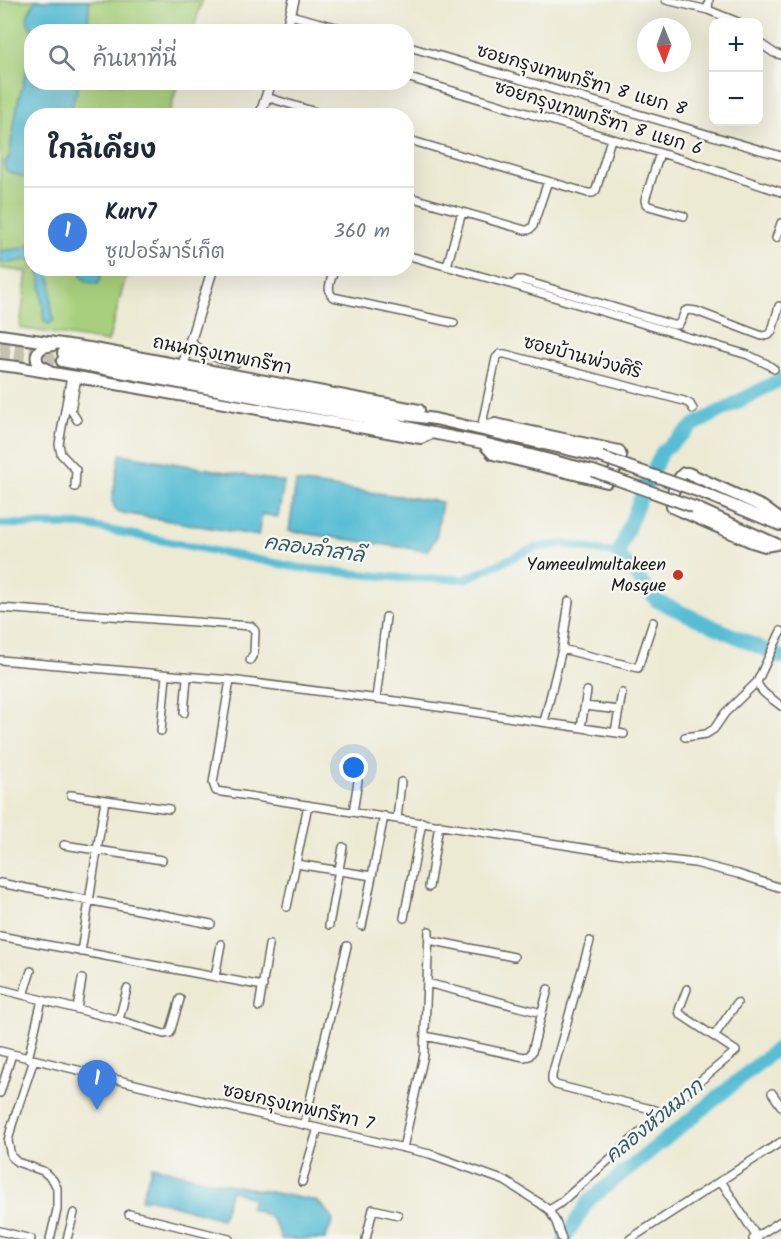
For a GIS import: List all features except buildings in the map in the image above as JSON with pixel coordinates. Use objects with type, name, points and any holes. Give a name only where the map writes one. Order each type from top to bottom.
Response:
[{"type":"main road","name":"ถนนกรุงเทพกรีฑา","points":[[0,335],[64,353],[483,443],[593,471],[694,507],[779,546]]},
{"type":"main road","points":[[59,374],[39,365],[37,354],[43,347],[64,353]]},
{"type":"main road","name":"ถนนกรุงเทพกรีฑา","points":[[64,353],[183,365],[424,411],[435,419]]},
{"type":"main road","name":"ถนนกรุงเทพกรีฑา","points":[[64,353],[390,413],[435,419],[601,457],[703,493],[781,526]]},
{"type":"main road","name":"ถนนกรุงเทพกรีฑา","points":[[0,365],[74,376],[421,438],[432,433]]},
{"type":"main road","points":[[482,429],[495,424],[522,429],[619,451],[621,456],[607,482],[493,454],[483,443]]},
{"type":"main road","points":[[779,546],[765,546],[752,542],[672,507],[671,501],[680,476],[688,473],[763,507],[777,518],[781,526]]},
{"type":"street","points":[[288,24],[294,0]]},
{"type":"street","points":[[666,0],[708,10],[728,18]]},
{"type":"street","points":[[708,10],[709,0]]},
{"type":"street","points":[[290,15],[324,24]]},
{"type":"street","points":[[763,45],[781,55]]},
{"type":"street","name":"ซอยกรุงเทพกรีฑา 8 แยก 8","points":[[414,48],[781,156]]},
{"type":"street","name":"ซอยกรุงเทพกรีฑา 8 แยก 6","points":[[414,79],[687,161],[781,192]]},
{"type":"street","points":[[263,108],[268,90]]},
{"type":"street","points":[[266,97],[302,108]]},
{"type":"street","points":[[414,141],[593,193],[596,190],[611,139]]},
{"type":"street","points":[[660,153],[645,200],[646,204],[684,216]]},
{"type":"street","points":[[414,198],[530,230],[534,226],[548,181]]},
{"type":"street","points":[[447,266],[462,212]]},
{"type":"street","points":[[776,238],[781,223]]},
{"type":"street","points":[[414,257],[748,355],[774,369]]},
{"type":"street","points":[[183,365],[210,276]]},
{"type":"street","points":[[333,276],[329,294],[333,297],[454,323]]},
{"type":"street","points":[[513,285],[518,280],[522,280],[673,325],[678,325],[685,310],[696,311],[762,336],[769,335],[772,331],[778,306]]},
{"type":"street","points":[[190,340],[210,356],[236,363]]},
{"type":"street","name":"ซอยบ้านพ่วงศิริ","points":[[482,429],[496,358],[500,354],[684,401],[693,409]]},
{"type":"street","points":[[74,376],[72,410],[77,420]]},
{"type":"street","points":[[74,376],[58,444],[61,454],[76,470],[75,487]]},
{"type":"street","points":[[544,722],[562,649],[569,601]]},
{"type":"street","points":[[0,608],[250,626],[255,632],[254,652],[250,660]]},
{"type":"street","points":[[376,699],[386,617]]},
{"type":"street","points":[[562,649],[638,668],[653,622]]},
{"type":"street","points":[[685,737],[706,734],[714,729],[725,712],[757,682],[781,631]]},
{"type":"street","points":[[0,660],[230,680],[624,734]]},
{"type":"street","points":[[161,731],[166,676]]},
{"type":"street","points":[[184,713],[187,678]]},
{"type":"street","points":[[230,680],[213,783],[216,791],[641,857],[695,863],[781,888]]},
{"type":"street","points":[[757,682],[764,694],[781,706]]},
{"type":"street","points":[[581,727],[587,692]]},
{"type":"street","points":[[615,732],[622,693]]},
{"type":"street","points":[[585,706],[619,710]]},
{"type":"street","points":[[353,812],[358,782]]},
{"type":"street","points":[[397,819],[401,782]]},
{"type":"street","points":[[71,795],[169,809]]},
{"type":"street","points":[[81,952],[105,800]]},
{"type":"street","points":[[287,907],[308,805]]},
{"type":"street","points":[[362,926],[384,816]]},
{"type":"street","points":[[404,918],[422,822]]},
{"type":"street","points":[[429,887],[439,825]]},
{"type":"street","points":[[64,845],[162,860]]},
{"type":"street","points":[[329,925],[343,847]]},
{"type":"street","points":[[296,864],[372,876]]},
{"type":"street","points":[[0,884],[211,924]]},
{"type":"street","points":[[403,1148],[424,1055],[429,931]]},
{"type":"street","points":[[0,936],[263,986]]},
{"type":"street","points":[[429,940],[514,957]]},
{"type":"street","points":[[590,940],[552,1081],[556,1084],[663,1112]]},
{"type":"street","points":[[215,977],[221,944]]},
{"type":"street","points":[[259,1007],[269,945]]},
{"type":"street","points":[[303,1125],[347,946]]},
{"type":"street","points":[[23,995],[31,970]]},
{"type":"street","points":[[77,1009],[82,979]]},
{"type":"street","points":[[427,982],[542,1013]]},
{"type":"street","points":[[0,989],[167,1034],[170,1033],[180,999]]},
{"type":"street","points":[[425,1036],[524,1057],[529,1056],[548,989]]},
{"type":"street","points":[[549,1210],[559,1204],[736,1051],[680,1014],[679,1010],[687,989]]},
{"type":"street","points":[[119,1020],[127,990]]},
{"type":"street","points":[[42,1000],[31,1059],[8,1141],[11,1155],[17,1162],[43,1170],[57,1188],[57,1210],[50,1239]]},
{"type":"street","points":[[714,1036],[737,1003]]},
{"type":"street","name":"ซอยกรุงเทพกรีฑา 7","points":[[0,1051],[430,1154],[505,1181],[538,1202],[549,1210],[562,1239]]},
{"type":"street","points":[[0,1093],[12,1054]]},
{"type":"street","points":[[772,1093],[781,1106]]},
{"type":"street","points":[[302,1182],[318,1128]]},
{"type":"street","points":[[630,1239],[781,1142]]},
{"type":"street","points":[[721,1181],[756,1238],[781,1221]]},
{"type":"street","points":[[366,1239],[373,1209],[398,1215]]},
{"type":"street","points":[[67,1239],[74,1213]]},
{"type":"street","points":[[129,1214],[229,1239]]},
{"type":"street","points":[[0,1231],[31,1239]]},
{"type":"green space","points":[[0,0],[202,0],[195,24],[24,24],[24,90],[176,90],[171,108],[24,108],[24,272],[0,268]]},
{"type":"green space","points":[[26,276],[126,276],[108,342],[20,328]]},
{"type":"water","points":[[36,0],[89,0],[88,24],[29,24],[30,11]]},
{"type":"water","points":[[24,80],[24,90],[77,90],[71,108],[24,108],[24,177],[6,171],[4,164],[9,157]]},
{"type":"water","points":[[24,248],[24,260],[0,262],[0,251]]},
{"type":"water","points":[[40,276],[50,276],[51,306],[54,320],[49,324],[44,321]]},
{"type":"water","points":[[82,276],[101,276],[98,284],[85,280]]},
{"type":"water","points":[[120,454],[284,482],[278,517],[262,514],[258,536],[117,512],[112,501]]},
{"type":"water","points":[[296,482],[442,502],[436,538],[427,551],[289,531]]},
{"type":"water","points":[[152,1166],[206,1180],[317,1201],[330,1214],[333,1221],[325,1239],[281,1239],[271,1218],[250,1208],[253,1199],[231,1190],[222,1219],[148,1198],[145,1201],[141,1200]]},
{"type":"waterway","name":"คลองหัวหมาก","points":[[781,379],[694,425],[662,452],[618,554],[657,601],[781,657]]},
{"type":"waterway","name":"คลองลำสาลี","points":[[0,524],[84,525],[300,568],[400,578],[465,579],[534,548],[563,544],[618,554]]},
{"type":"waterway","name":"คลองหัวหมาก","points":[[565,1239],[588,1201],[781,1045]]},
{"type":"tunnel","points":[[0,345],[63,353]]},
{"type":"tunnel","points":[[0,353],[62,361]]},
{"type":"place","name":"Yameeulmultakeen Mosque","points":[[678,575]]},
{"type":"place","name":"Kurv7","points":[[97,1110]]}]
